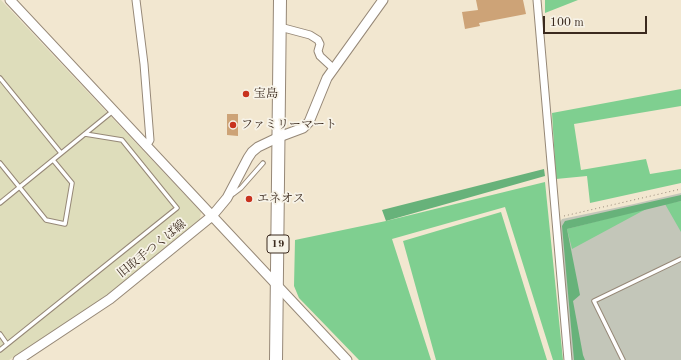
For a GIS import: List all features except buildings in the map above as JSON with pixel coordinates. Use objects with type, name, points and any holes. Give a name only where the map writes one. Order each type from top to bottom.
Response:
[{"type":"main road","name":"19","points":[[276,360],[280,0]]},
{"type":"street","points":[[10,0],[347,360]]},
{"type":"street","points":[[136,0],[144,64],[150,140],[146,146]]},
{"type":"street","name":"旧取手つくば線","points":[[18,360],[110,299],[212,216],[227,198],[248,158],[258,147],[303,128],[308,122],[327,78],[383,0]]},
{"type":"street","points":[[537,0],[568,360]]},
{"type":"street","points":[[280,27],[310,35],[318,40],[320,44],[318,51],[320,56],[334,69]]},
{"type":"lane","points":[[0,78],[61,154]]},
{"type":"lane","points":[[0,203],[113,111]]},
{"type":"lane","points":[[0,350],[177,208],[122,140],[85,134]]},
{"type":"lane","points":[[0,163],[46,220],[65,224],[72,183],[53,160]]},
{"type":"lane","points":[[227,198],[241,188],[263,164]]},
{"type":"lane","points":[[623,360],[594,301],[681,259]]},
{"type":"lane","points":[[0,334],[7,344]]},
{"type":"path","points":[[555,218],[681,189]]},
{"type":"shaded area","points":[[0,0],[201,212],[200,219],[120,286],[9,360],[0,360]]},
{"type":"shaded area","points":[[681,193],[681,360],[572,360],[559,224],[562,219]]},
{"type":"green space","points":[[545,0],[578,0],[545,13]]},
{"type":"green space","points":[[681,89],[681,106],[574,124],[581,170],[646,159],[650,174],[681,169],[681,183],[590,203],[587,176],[556,179],[552,113]]},
{"type":"green space","points":[[544,169],[545,176],[386,221],[382,210]]},
{"type":"green space","points":[[545,182],[563,360],[553,360],[505,207],[392,239],[431,360],[359,360],[299,298],[294,286],[295,240],[386,221]]},
{"type":"green space","points":[[681,195],[681,201],[567,229],[580,295],[573,301],[585,360],[574,360],[562,226],[565,221]]},
{"type":"green space","points":[[681,201],[681,232],[665,204]]},
{"type":"green space","points":[[648,208],[572,249],[567,229]]},
{"type":"green space","points":[[501,212],[547,360],[436,360],[403,241]]},
{"type":"place","name":"宝島","points":[[246,94]]},
{"type":"place","name":"ファミリーマート","points":[[233,125]]},
{"type":"place","name":"エネオス","points":[[249,199]]}]
